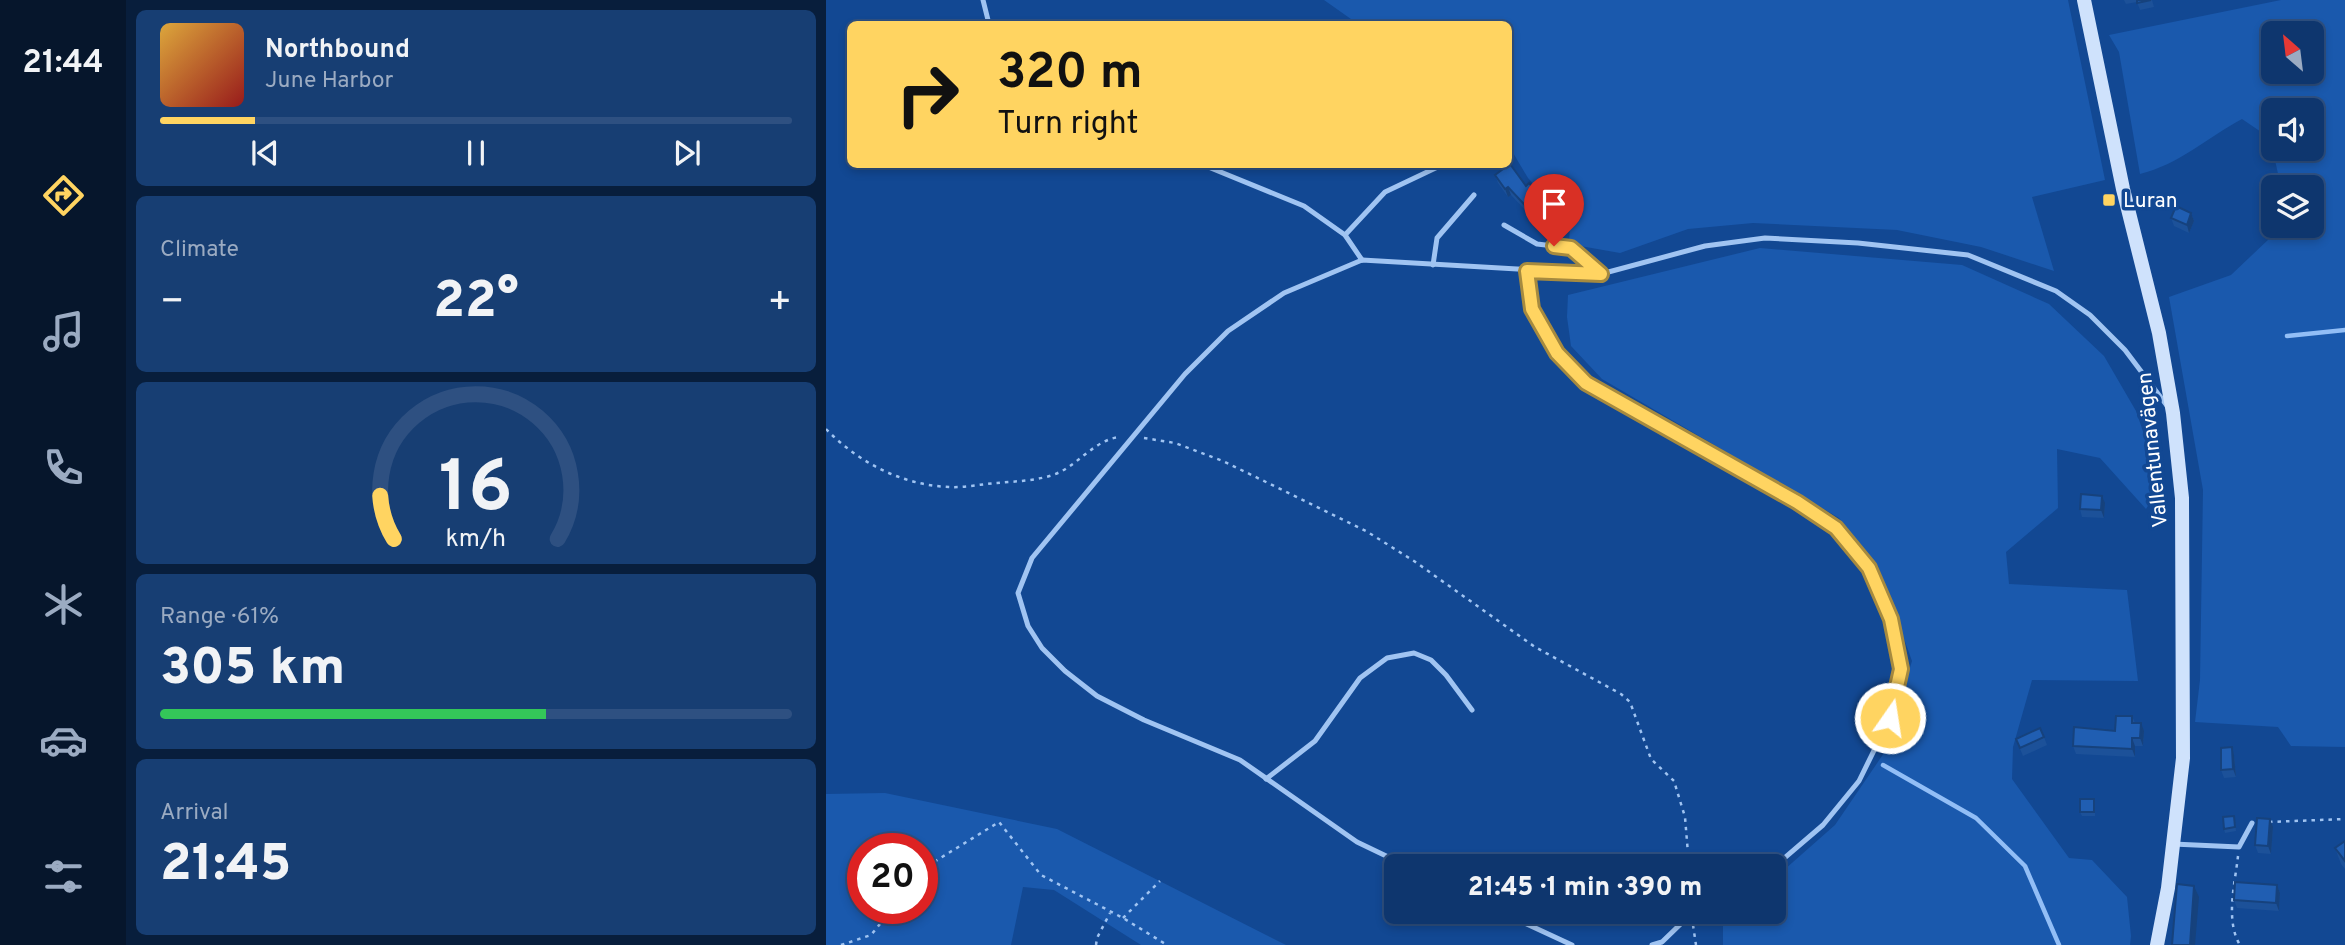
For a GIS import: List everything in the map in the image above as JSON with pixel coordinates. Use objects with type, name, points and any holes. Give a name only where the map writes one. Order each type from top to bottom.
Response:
[{"type":"main road","name":"Vallentunavägen","points":[[2084,0],[2123,189],[2159,333],[2173,414],[2182,498],[2183,758],[2168,888],[2157,945]]},
{"type":"lane","points":[[984,0],[988,21]]},
{"type":"lane","points":[[1211,168],[1304,205],[1345,235],[1362,260]]},
{"type":"lane","points":[[1345,235],[1385,192],[1436,168]]},
{"type":"lane","points":[[1433,265],[1437,238],[1474,195]]},
{"type":"lane","points":[[1504,225],[1537,244],[1571,248],[1601,274]]},
{"type":"lane","points":[[1384,855],[1357,842],[1240,760],[1144,720],[1097,696],[1065,671],[1042,648],[1028,626],[1018,593],[1032,558],[1185,374],[1228,331],[1284,293],[1362,260],[1601,274],[1705,246],[1765,238],[1858,243],[1968,255],[2056,291],[2090,315],[2125,350],[2173,414]]},
{"type":"lane","points":[[1527,271],[1532,309],[1557,353],[1586,383],[1797,502],[1836,528],[1869,568],[1891,619],[1901,669],[1890,718],[1859,781],[1823,825],[1786,857]]},
{"type":"lane","points":[[1266,779],[1315,741],[1360,678],[1387,658],[1414,653],[1431,660],[1472,710]]},
{"type":"lane","points":[[2174,844],[2239,847],[2252,823]]},
{"type":"lane","points":[[1527,924],[1572,945]]},
{"type":"lane","points":[[1652,945],[1662,942],[1680,924]]},
{"type":"path","points":[[826,429],[845,448],[879,470],[910,480],[948,487],[1024,481],[1059,472],[1113,438],[1132,436],[1175,443],[1223,461],[1366,531],[1414,561],[1535,646],[1621,694],[1630,702],[1651,759],[1674,781],[1685,817],[1688,854]]},
{"type":"path","points":[[2252,823],[2345,819]]},
{"type":"path","points":[[938,859],[999,822],[1041,875],[1123,918],[1167,945]]},
{"type":"path","points":[[2239,847],[2232,905],[2234,934],[2240,945]]},
{"type":"path","points":[[1123,918],[1160,881]]},
{"type":"path","points":[[1096,945],[1110,913]]},
{"type":"path","points":[[841,945],[871,935],[880,924]]},
{"type":"path","points":[[1693,924],[1696,945]]},
{"type":"shaded area","points":[[1324,0],[2068,0],[2105,180],[2032,197],[2054,271],[1981,247],[1897,230],[1753,223],[1688,229],[1620,253],[1569,244],[1570,224],[1528,178],[1512,151],[1512,21],[1354,21]]},
{"type":"shaded area","points":[[2281,0],[2345,0],[2345,747],[2291,746],[2278,727],[2195,722],[2200,680],[2203,490],[2169,297],[2231,275],[2270,238],[2324,238],[2324,175],[2278,175],[2275,161],[2324,161],[2324,98],[2261,98],[2261,132],[2242,119],[2180,157],[2140,174],[2119,52],[2109,35]]},
{"type":"shaded area","points":[[1760,248],[1962,265],[2049,304],[2104,356],[2136,411],[2161,484],[2146,509],[2100,458],[2057,449],[2058,508],[2006,552],[2009,584],[2127,590],[2138,681],[2032,680],[2013,747],[2012,779],[2069,858],[2092,860],[2127,897],[2130,945],[1723,945],[1723,924],[1786,924],[1786,868],[1835,825],[1884,753],[1912,661],[1878,566],[1839,518],[1602,379],[1571,346],[1567,317],[1568,295]]},
{"type":"shaded area","points":[[885,793],[1057,829],[1286,945],[1141,945],[1054,890],[1023,887],[1011,945],[826,945],[826,794]]},
{"type":"building","points":[[1512,167],[1526,186],[1529,183],[1552,207],[1538,219],[1508,187],[1505,189],[1495,175],[1505,168]]},
{"type":"building","points":[[2176,206],[2191,213],[2187,225],[2171,218]]},
{"type":"building","points":[[2081,494],[2102,496],[2101,510],[2080,509]]},
{"type":"building","points":[[2116,716],[2132,716],[2132,723],[2141,723],[2140,738],[2132,738],[2132,749],[2073,746],[2074,727],[2115,731]]},
{"type":"building","points":[[2040,728],[2044,737],[2020,748],[2016,739]]},
{"type":"building","points":[[2232,747],[2233,769],[2221,770],[2221,748]]},
{"type":"building","points":[[2080,799],[2094,799],[2094,812],[2080,812]]},
{"type":"building","points":[[2234,816],[2235,827],[2224,829],[2223,817]]},
{"type":"building","points":[[2257,818],[2270,819],[2268,846],[2255,845]]},
{"type":"building","points":[[2345,841],[2345,861],[2335,848]]},
{"type":"building","points":[[2235,882],[2277,885],[2276,903],[2234,900]]},
{"type":"building","points":[[2177,884],[2194,886],[2190,945],[2172,945]]},
{"type":"waterway","points":[[2287,336],[2345,330]]},
{"type":"waterway","points":[[1883,765],[1976,818],[2025,866],[2059,945]]},
{"type":"place","name":"Luran","points":[[2109,200]]},
{"type":"route","points":[[1554,246],[1571,248],[1601,274],[1527,271],[1532,309],[1557,353],[1586,383],[1797,502],[1836,528],[1869,568],[1891,619],[1901,669],[1890,718]]}]
